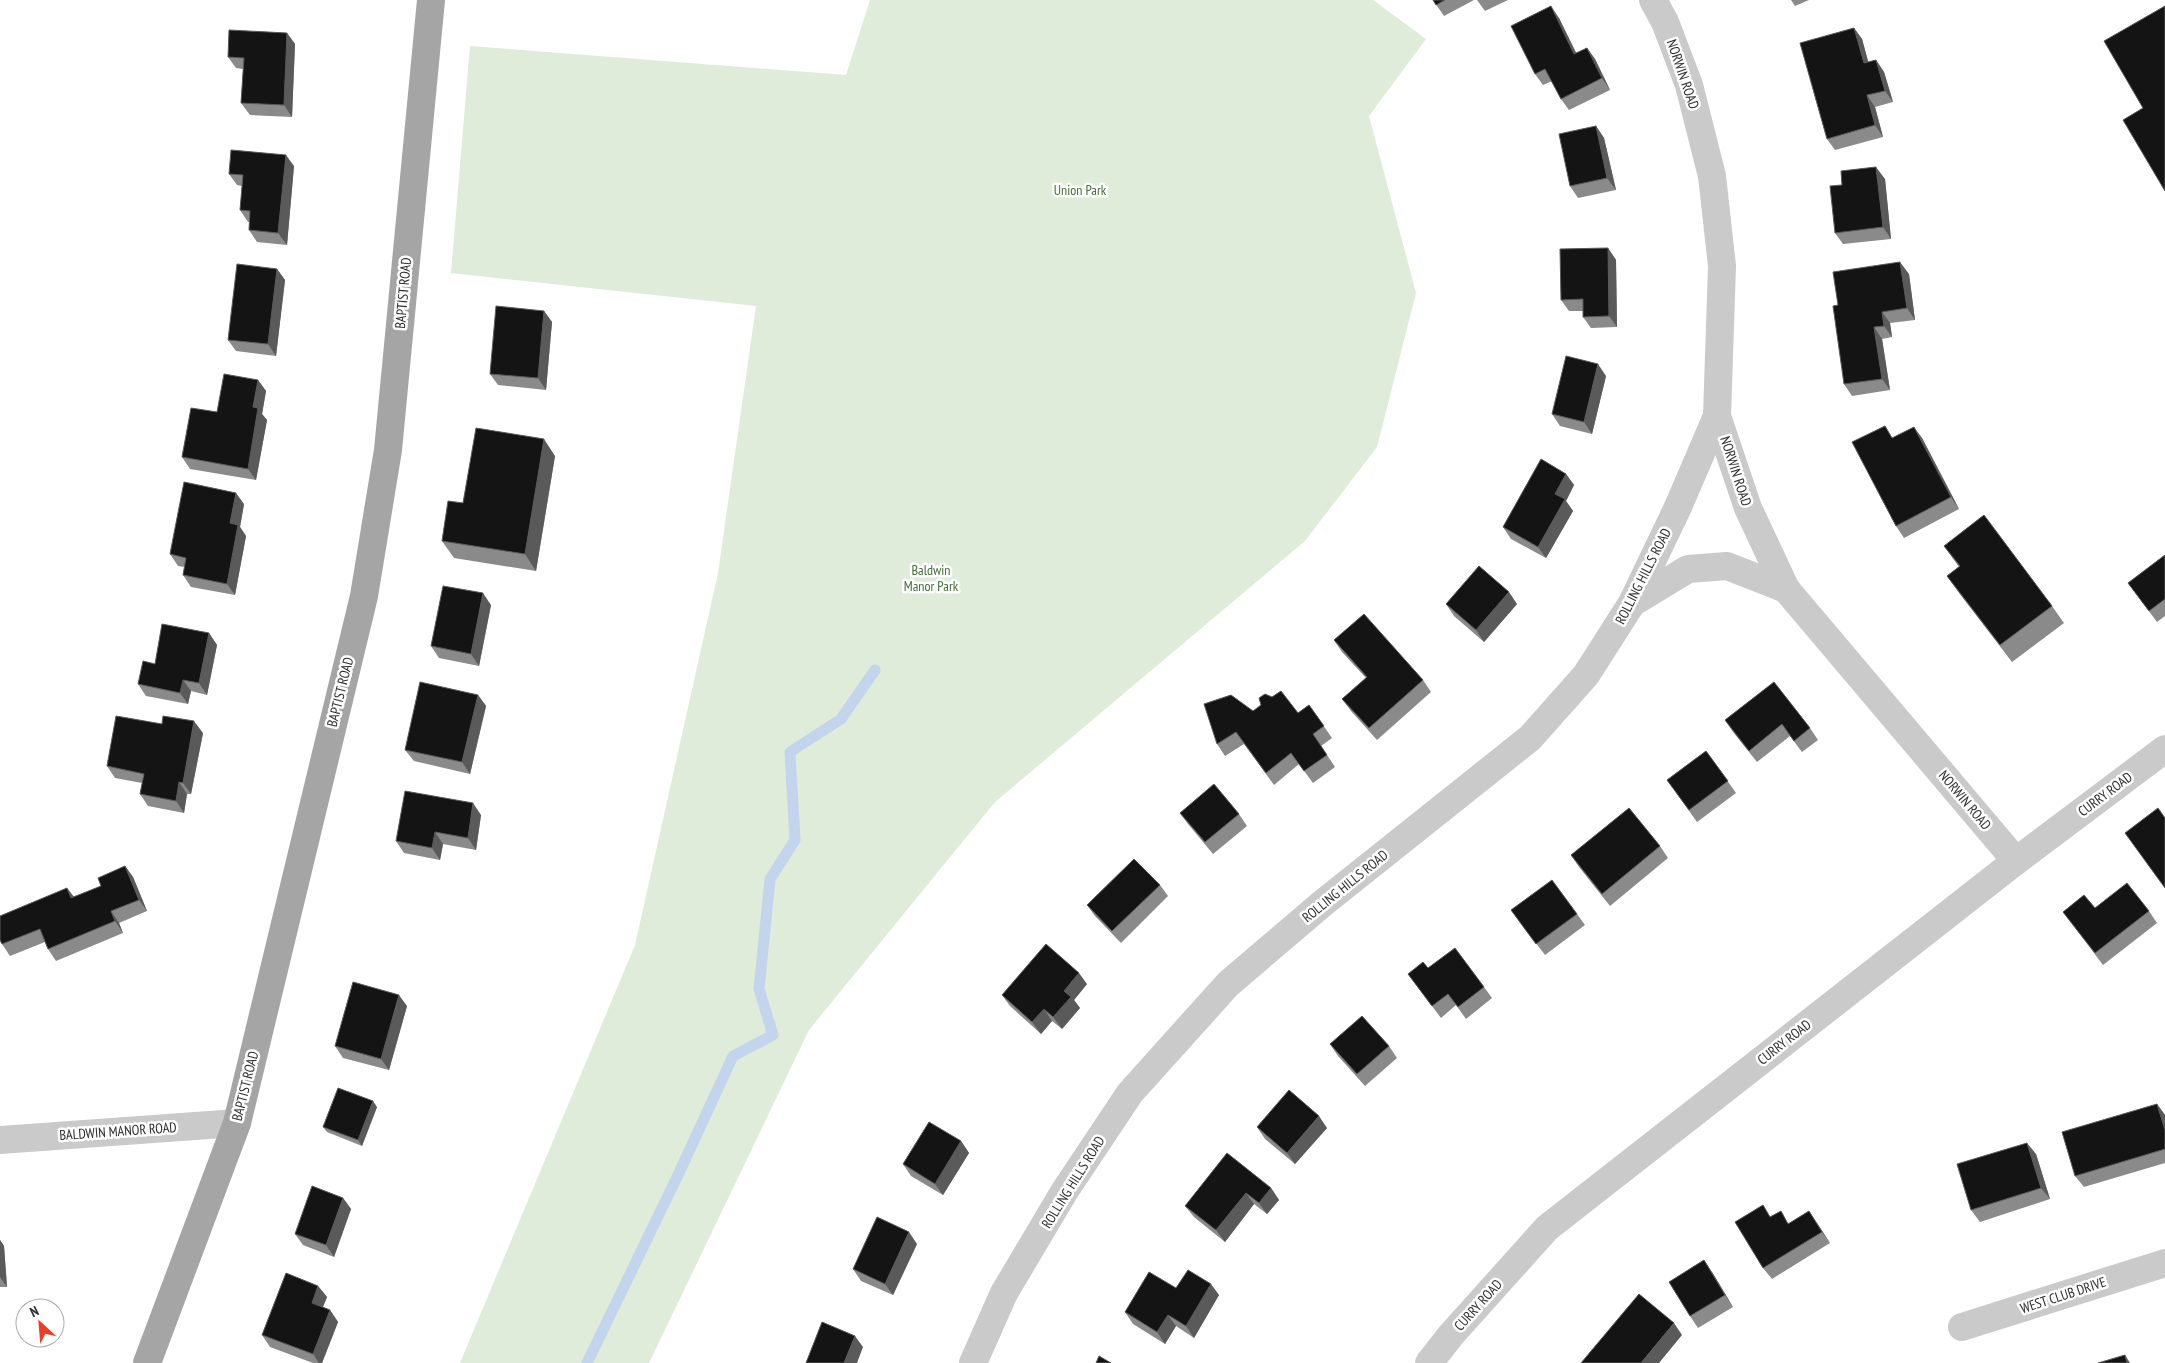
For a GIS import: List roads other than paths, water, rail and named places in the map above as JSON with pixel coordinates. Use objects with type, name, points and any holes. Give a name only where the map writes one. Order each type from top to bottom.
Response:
[{"type":"main road","name":"BAPTIST ROAD","points":[[147,1363],[236,1123],[364,596],[388,450],[431,0]]},
{"type":"street","name":"NORWIN ROAD","points":[[1653,0],[1665,22],[1689,85],[1712,176],[1722,266],[1717,416],[1748,508],[1786,589],[2016,861]]},
{"type":"street","name":"ROLLING HILLS ROAD","points":[[973,1363],[1004,1293],[1064,1192],[1130,1093],[1228,984],[1323,903],[1530,738],[1586,675],[1632,603],[1678,507],[1717,416]]},
{"type":"street","points":[[1632,603],[1688,569],[1727,566],[1786,589]]},
{"type":"street","name":"CURRY ROAD","points":[[1429,1363],[1451,1335],[1547,1228],[2016,861],[2165,749]]},
{"type":"street","name":"BALDWIN MANOR ROAD","points":[[0,1140],[236,1123]]},
{"type":"street","name":"WEST CLUB DRIVE","points":[[1962,1327],[2165,1263]]},
{"type":"waterway","points":[[587,1363],[733,1056],[773,1035],[759,989],[770,879],[795,840],[790,752],[841,719],[875,670]]},
{"type":"park label","name":"Union Park","points":[[1080,190]]},
{"type":"park label","name":"Baldwin Manor Park","points":[[931,578]]}]
